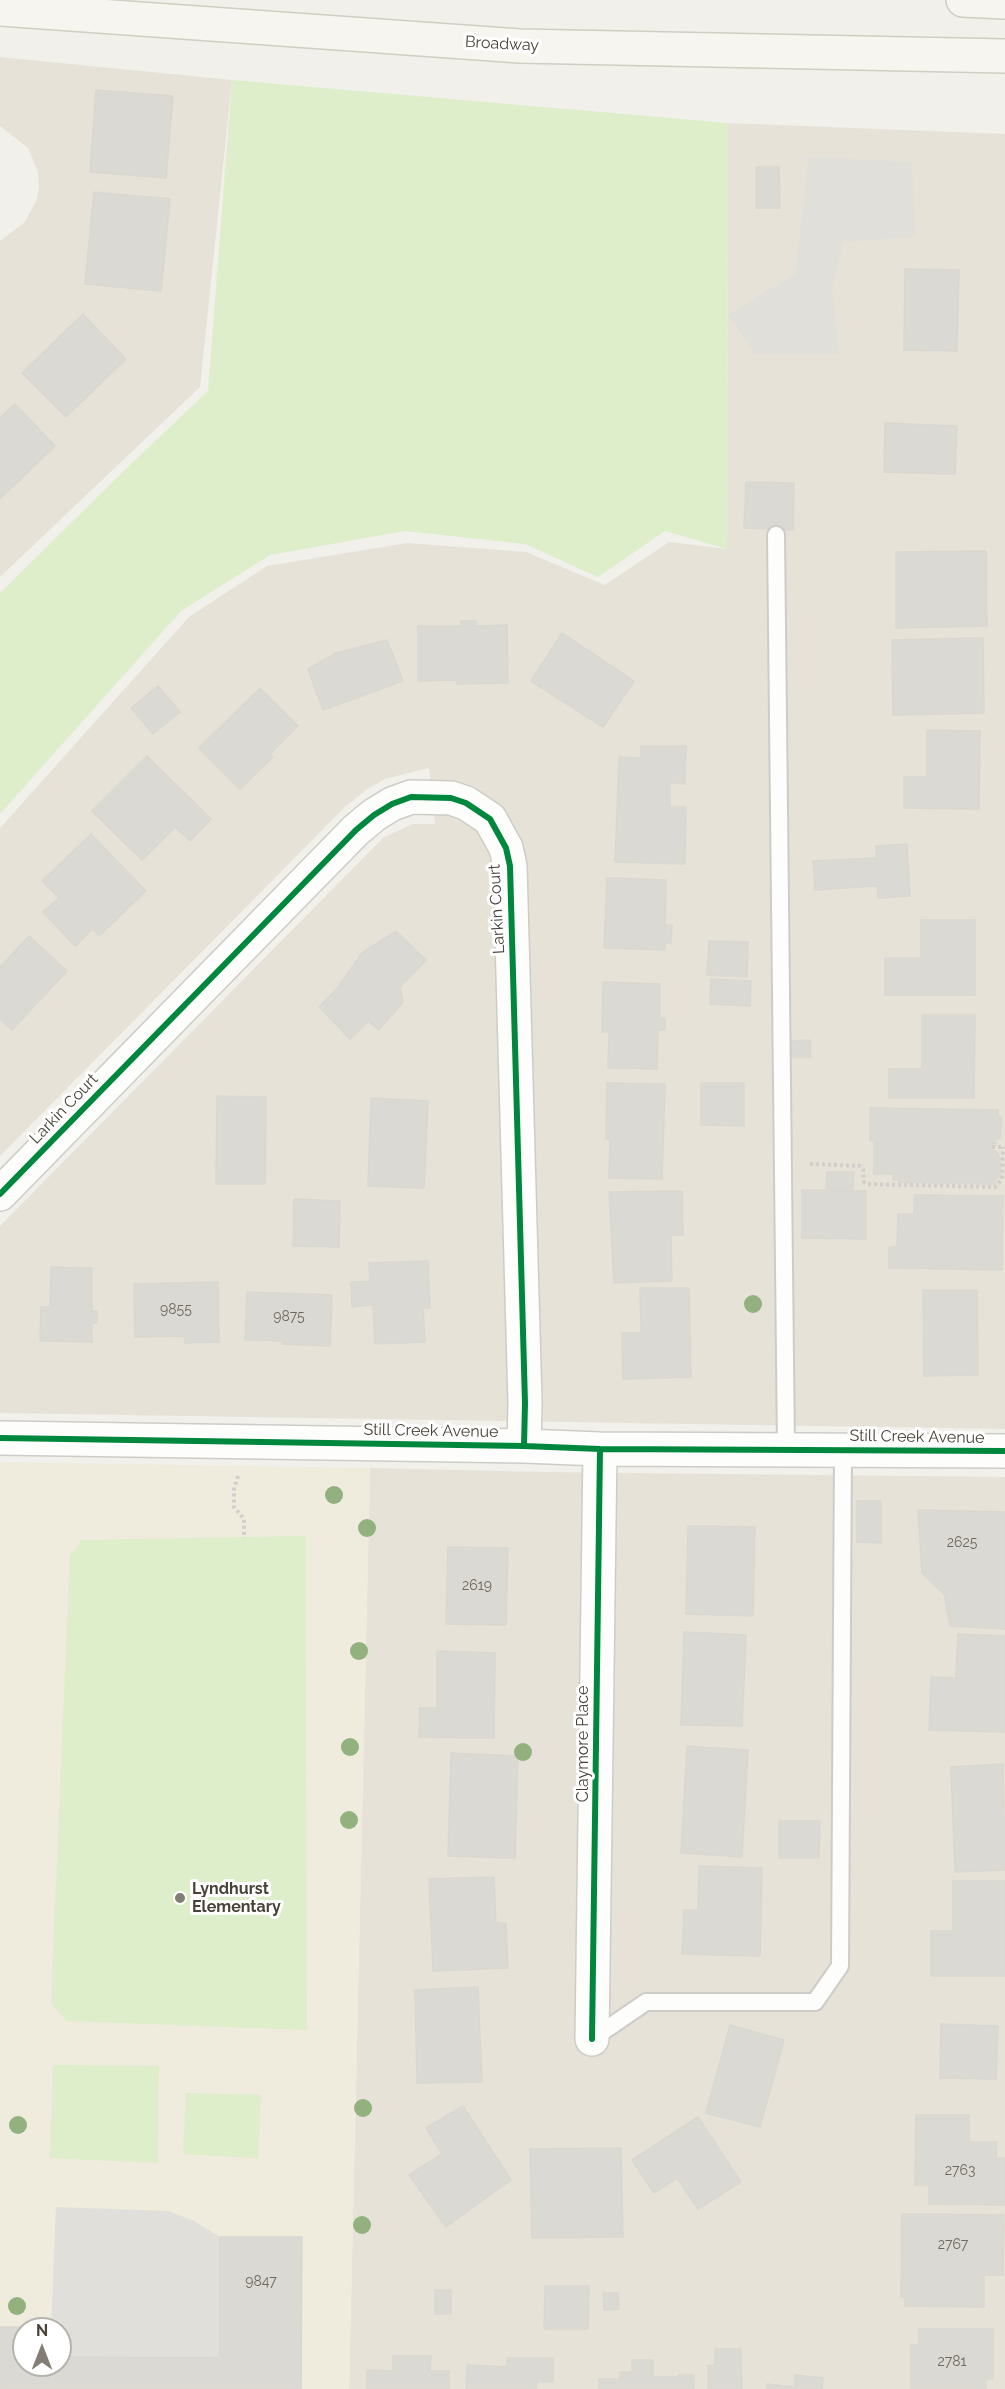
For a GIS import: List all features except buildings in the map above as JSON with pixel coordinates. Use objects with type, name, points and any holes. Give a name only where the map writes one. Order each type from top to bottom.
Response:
[{"type":"main road","points":[[963,0],[1005,2]]},
{"type":"main road","name":"Broadway","points":[[0,9],[520,46],[1005,56]]},
{"type":"street","name":"Larkin Court","points":[[0,1194],[356,830],[392,804],[411,797],[452,798],[466,803],[490,819],[506,848],[510,866],[525,1403],[524,1446]]},
{"type":"street","name":"Still Creek Avenue","points":[[0,1438],[600,1449],[1005,1451]]},
{"type":"street","name":"Claymore Place","points":[[592,2039],[600,1449]]},
{"type":"lane","points":[[776,535],[786,1449]]},
{"type":"lane","points":[[592,2039],[646,2002],[814,2002],[840,1966],[843,1449]]},
{"type":"path","points":[[784,1163],[860,1166],[863,1169],[864,1182],[867,1184],[995,1187],[1002,1179],[1004,1147],[992,1147]]},
{"type":"path","points":[[240,1470],[234,1488],[234,1507],[244,1519],[244,1538]]},
{"type":"shaded area","points":[[0,57],[232,80],[200,387],[0,577],[0,241],[25,222],[36,201],[39,188],[38,172],[28,148],[0,126]]},
{"type":"shaded area","points":[[728,123],[1005,134],[1005,1429],[0,1413],[0,1226],[384,837],[413,824],[435,824],[429,768],[385,779],[366,790],[345,807],[0,1156],[0,828],[189,617],[267,566],[407,543],[526,552],[605,585],[669,542],[727,549]]},
{"type":"shaded area","points":[[809,157],[912,162],[915,237],[843,242],[832,287],[839,354],[755,354],[728,315],[795,274]]},
{"type":"shaded area","name":"Lyndhurst Elementary","points":[[0,1462],[370,1468],[349,2389],[0,2389]]},
{"type":"shaded area","points":[[370,1468],[1005,1477],[1005,2389],[349,2389]]},
{"type":"shaded area","points":[[56,2207],[168,2211],[194,2221],[220,2237],[220,2358],[72,2357],[72,2317],[51,2317]]},
{"type":"green space","points":[[232,80],[728,123],[727,549],[665,531],[598,577],[525,544],[405,531],[270,555],[181,611],[0,814],[0,593],[208,391]]},
{"type":"green space","points":[[305,1536],[307,2030],[67,2021],[51,2004],[70,1555],[82,1540]]},
{"type":"green space","points":[[53,2065],[159,2066],[158,2163],[50,2158]]},
{"type":"green space","points":[[186,2093],[261,2095],[258,2158],[183,2154]]},
{"type":"cycle path","points":[[0,1194],[356,830],[392,804],[411,797],[451,798],[466,803],[490,819],[506,848],[510,866],[525,1403],[524,1446]]},
{"type":"cycle path","points":[[0,1438],[600,1449],[1005,1451]]},
{"type":"cycle path","points":[[592,2039],[600,1449]]},
{"type":"place","name":"Lyndhurst Elementary","points":[[180,1898]]}]
